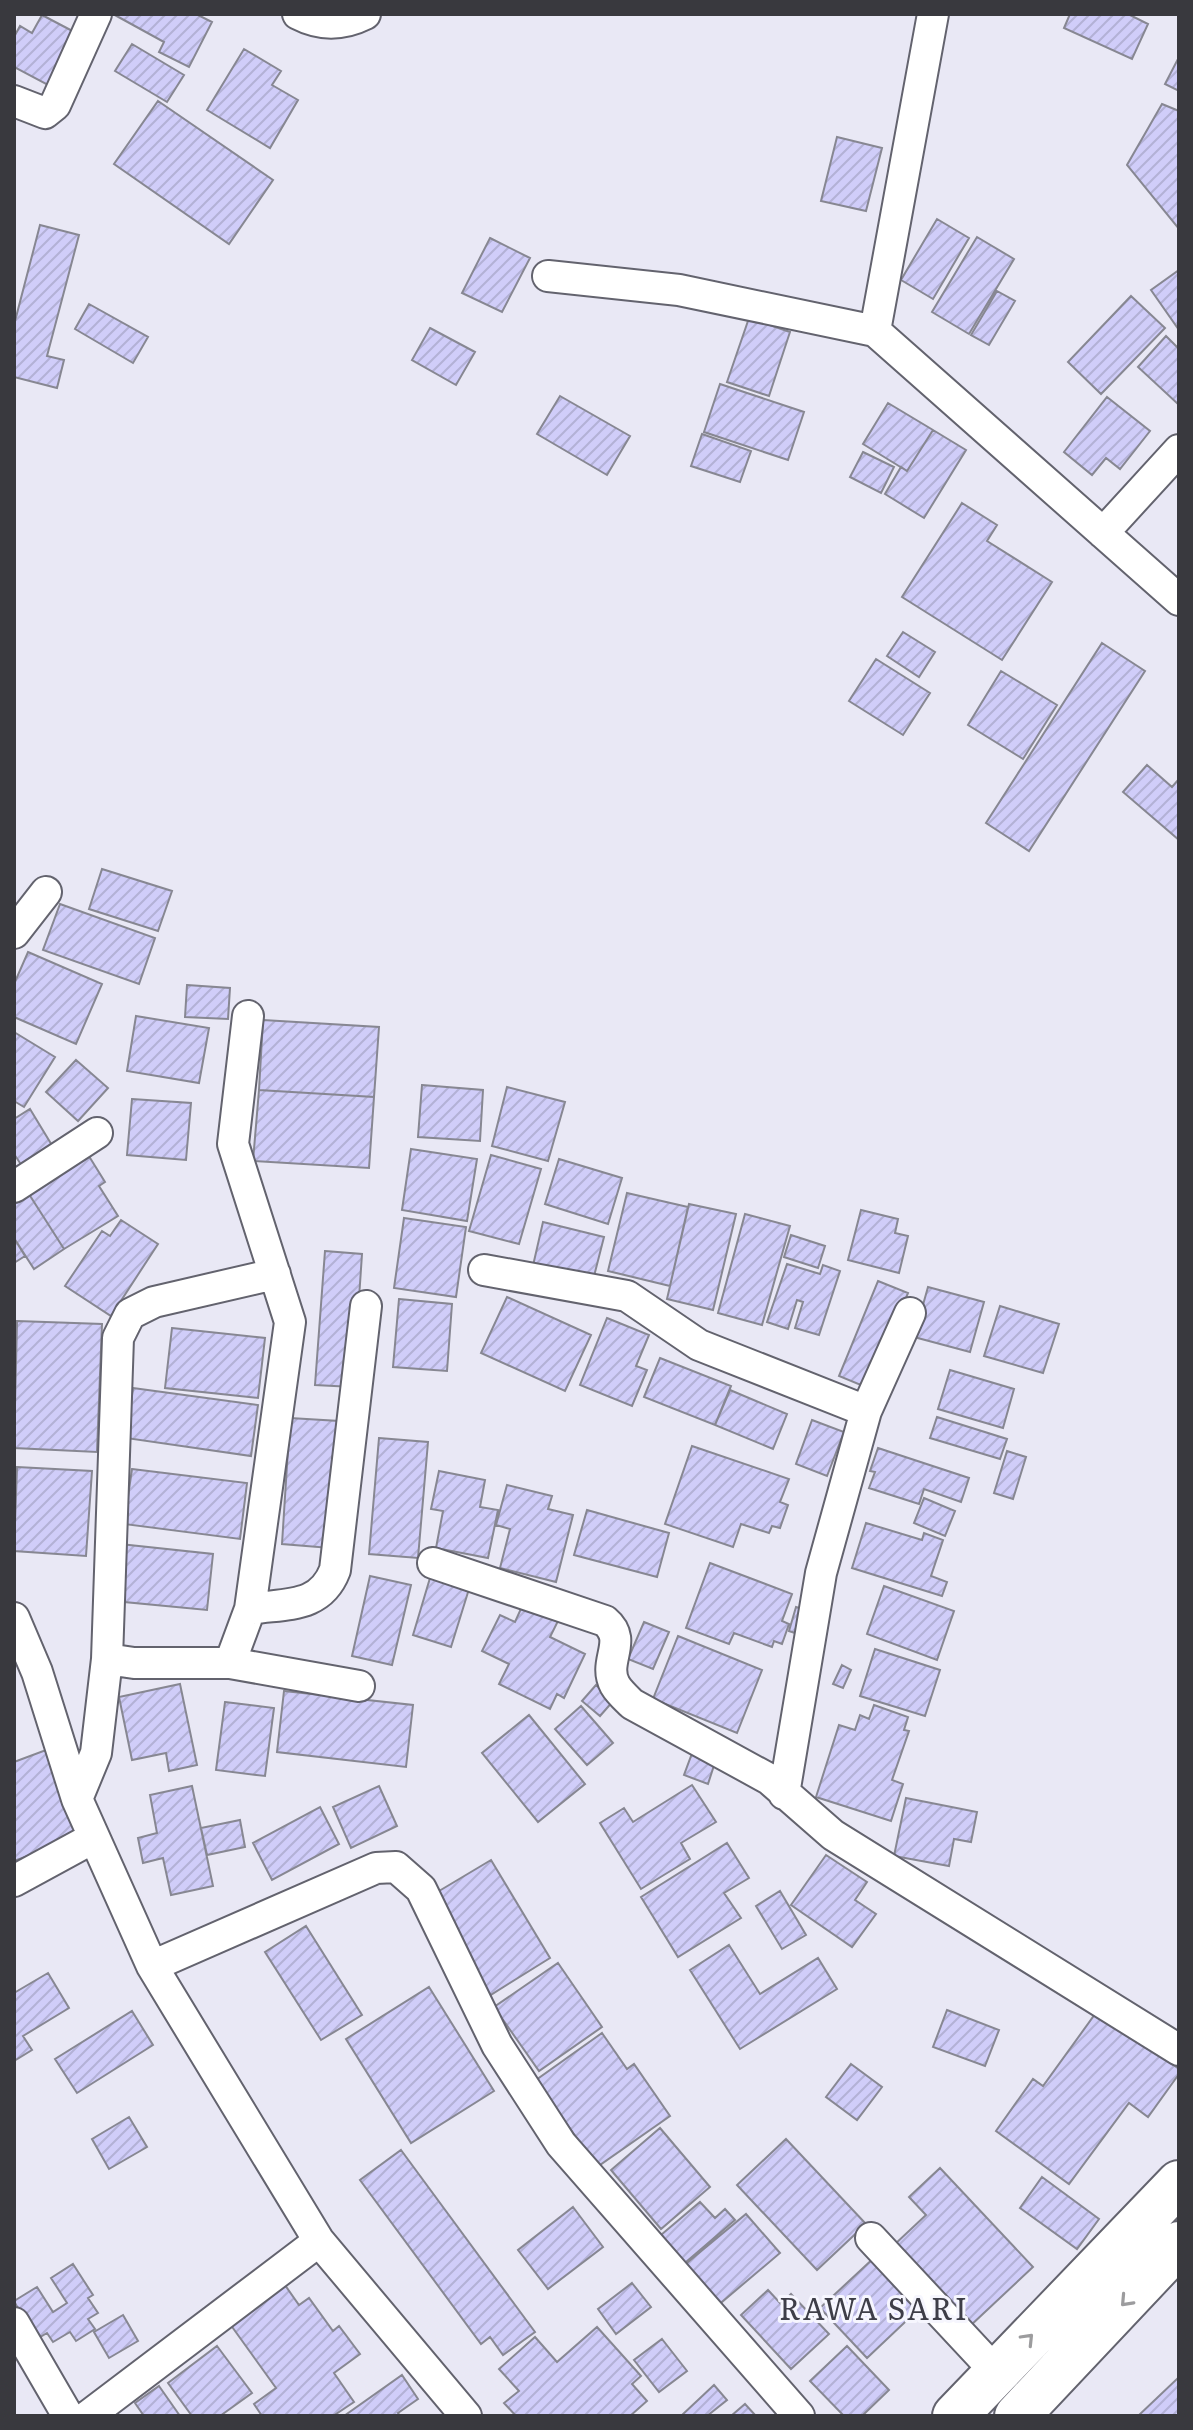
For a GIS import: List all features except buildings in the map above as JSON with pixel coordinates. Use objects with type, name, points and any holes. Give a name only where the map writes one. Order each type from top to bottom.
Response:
[{"type":"main road","points":[[955,2416],[1179,2183]]},
{"type":"main road","points":[[1017,2416],[1179,2244]]},
{"type":"street","points":[[14,101],[45,113],[55,105],[96,14]]},
{"type":"street","points":[[298,14],[312,21],[346,23],[365,14]]},
{"type":"street","points":[[875,331],[933,14]]},
{"type":"street","points":[[548,276],[679,290],[875,331],[1179,600]]},
{"type":"street","points":[[1103,533],[1179,450]]},
{"type":"street","points":[[14,933],[46,892]]},
{"type":"street","points":[[230,1663],[250,1609],[290,1322],[233,1144],[248,1016]]},
{"type":"street","points":[[14,1187],[97,1133]]},
{"type":"street","points":[[484,1270],[587,1290],[614,1291],[627,1296],[699,1345],[866,1411]]},
{"type":"street","points":[[77,1799],[96,1753],[107,1659],[118,1338],[130,1314],[154,1302],[275,1274]]},
{"type":"street","points":[[250,1609],[315,1599],[328,1588],[335,1570],[366,1306]]},
{"type":"street","points":[[784,1794],[821,1573],[866,1411],[910,1313]]},
{"type":"street","points":[[433,1563],[605,1621],[614,1628],[618,1640],[611,1669],[615,1686],[632,1704],[769,1779],[833,1835],[1179,2050]]},
{"type":"street","points":[[14,1618],[37,1672],[77,1799],[152,1966],[319,2241],[466,2416]]},
{"type":"street","points":[[107,1659],[134,1663],[230,1663],[359,1686]]},
{"type":"street","points":[[14,1881],[93,1838]]},
{"type":"street","points":[[152,1966],[376,1868],[396,1867],[421,1889],[497,2045],[561,2144],[799,2416]]},
{"type":"street","points":[[871,2238],[996,2372]]},
{"type":"street","points":[[98,2414],[319,2241]]},
{"type":"street","points":[[14,2323],[68,2416]]},
{"type":"district","name":"RAWA SARI","points":[[874,2310]]}]
